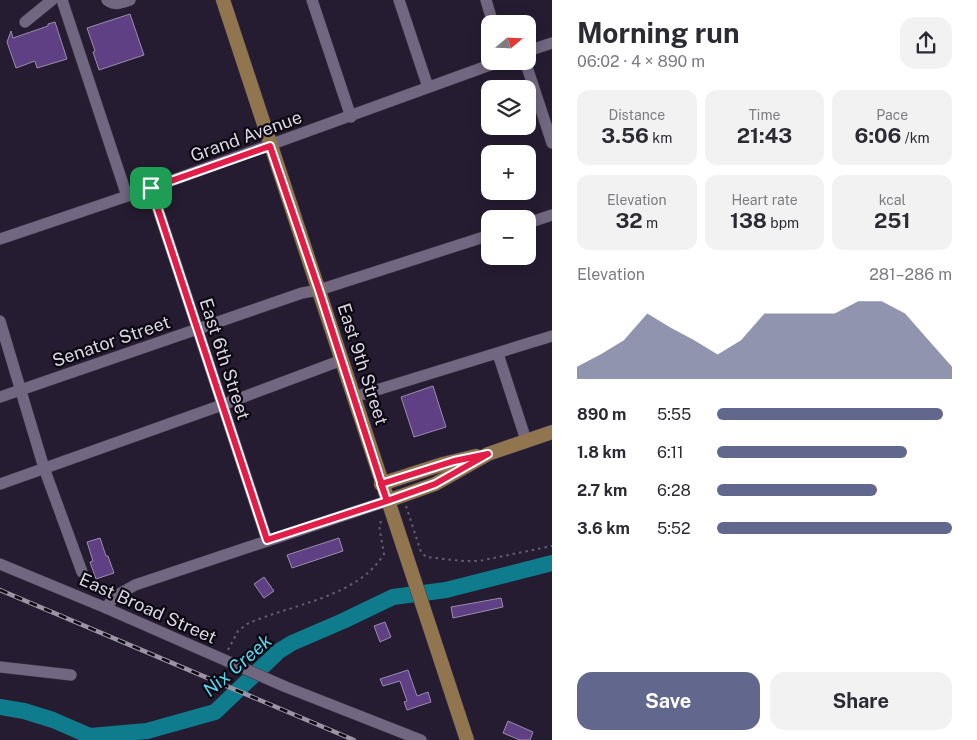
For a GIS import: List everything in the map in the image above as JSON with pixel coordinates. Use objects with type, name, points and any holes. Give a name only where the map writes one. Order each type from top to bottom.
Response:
[{"type":"main road","name":"East 9th Street","points":[[223,0],[381,484],[467,740]]},
{"type":"main road","points":[[381,484],[454,461],[488,454],[552,432]]},
{"type":"main road","points":[[387,501],[435,484],[488,454]]},
{"type":"street","points":[[25,22],[52,0]]},
{"type":"street","points":[[62,0],[127,196]]},
{"type":"street","points":[[107,0],[112,4],[119,4],[130,0]]},
{"type":"street","points":[[312,0],[351,117]]},
{"type":"street","points":[[399,0],[428,87]]},
{"type":"street","points":[[486,0],[490,15]]},
{"type":"street","points":[[536,49],[552,43]]},
{"type":"street","name":"Grand Avenue","points":[[0,240],[270,146],[481,68]]},
{"type":"street","points":[[528,70],[552,143]]},
{"type":"street","name":"East 6th Street","points":[[151,188],[267,540]]},
{"type":"street","points":[[536,220],[552,215]]},
{"type":"street","name":"Senator Street","points":[[0,397],[302,293],[319,290],[481,238]]},
{"type":"street","points":[[0,321],[44,468],[82,572]]},
{"type":"street","points":[[354,397],[552,336]]},
{"type":"street","points":[[498,354],[526,440]]},
{"type":"street","points":[[0,484],[342,360]]},
{"type":"street","points":[[106,608],[114,597],[135,585],[387,501]]},
{"type":"street","name":"East Broad Street","points":[[0,564],[286,687],[422,740]]},
{"type":"street","points":[[0,667],[71,675]]},
{"type":"path","points":[[408,512],[421,552],[426,557],[479,561],[552,546]]},
{"type":"path","points":[[228,650],[238,631],[247,624],[319,598],[351,585],[362,578],[384,554],[379,525],[382,520]]},
{"type":"building","points":[[130,14],[144,55],[99,70],[87,28]]},
{"type":"building","points":[[55,22],[67,59],[37,68],[35,61],[16,68],[7,42],[11,31],[13,38]]},
{"type":"building","points":[[433,386],[446,427],[414,437],[401,397]]},
{"type":"building","points":[[100,538],[114,573],[96,579],[90,562],[93,561],[87,542]]},
{"type":"building","points":[[339,538],[343,551],[292,568],[287,555]]},
{"type":"building","points":[[264,577],[274,591],[264,598],[254,584]]},
{"type":"building","points":[[501,598],[503,607],[453,618],[451,607]]},
{"type":"building","points":[[385,622],[391,637],[380,642],[374,626]]},
{"type":"building","points":[[408,670],[417,696],[428,692],[431,702],[407,710],[404,702],[407,701],[400,681],[383,686],[380,679]]},
{"type":"building","points":[[508,721],[533,732],[530,740],[520,740],[503,733]]},
{"type":"waterway","name":"Nix Creek","points":[[0,707],[24,711],[53,720],[90,736],[147,731],[215,712],[279,651],[292,643],[393,597],[446,590],[552,563]]},
{"type":"railway","points":[[0,590],[354,740]]},
{"type":"route","points":[[151,188],[267,540],[387,501],[381,484],[454,461],[488,454],[435,484],[387,501],[319,290],[270,146],[151,188]]}]
